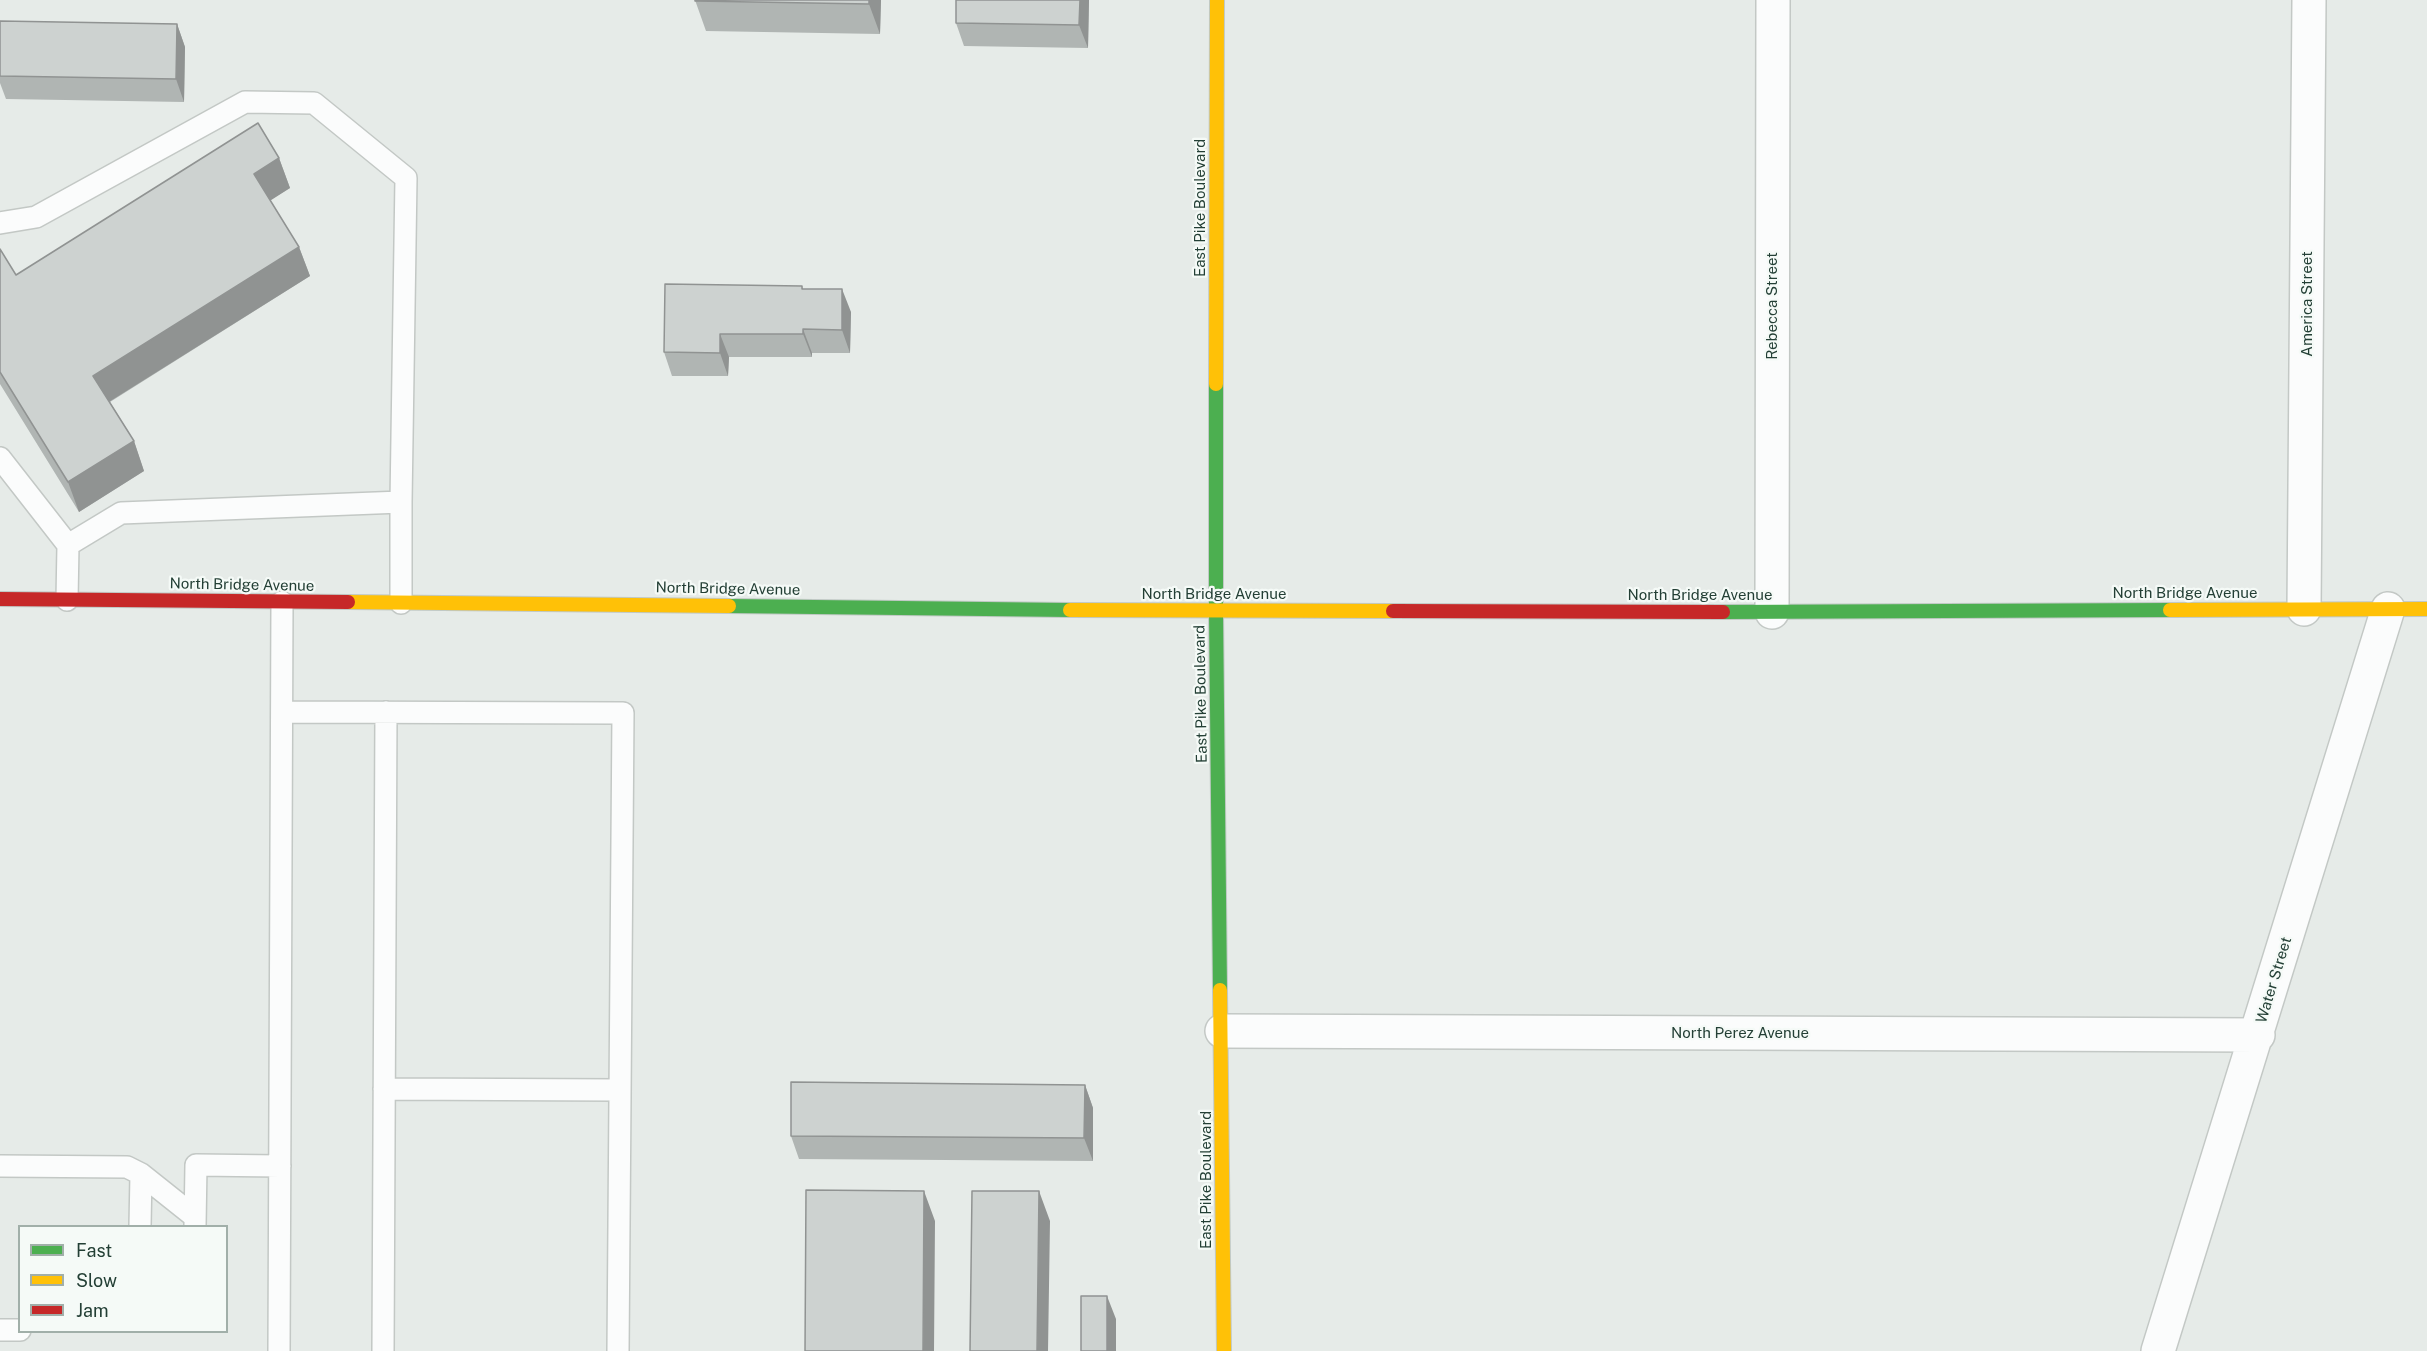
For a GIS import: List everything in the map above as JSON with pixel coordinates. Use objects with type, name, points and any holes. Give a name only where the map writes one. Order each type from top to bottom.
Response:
[{"type":"street","name":"East Pike Boulevard","points":[[1217,0],[1216,611],[1224,1351]]},
{"type":"street","name":"Rebecca Street","points":[[1772,612],[1773,0]]},
{"type":"street","name":"America Street","points":[[2304,609],[2309,0]]},
{"type":"street","name":"North Bridge Avenue","points":[[0,599],[1216,611],[1772,612],[2427,609]]},
{"type":"street","name":"Water Street","points":[[2158,1351],[2258,1035],[2388,609]]},
{"type":"street","name":"North Perez Avenue","points":[[1222,1031],[2258,1035]]},
{"type":"lane","points":[[0,223],[36,217],[245,102],[314,103],[406,178],[401,603]]},
{"type":"lane","points":[[0,458],[68,545],[67,600]]},
{"type":"lane","points":[[68,545],[121,513],[401,502]]},
{"type":"lane","points":[[279,1351],[282,602]]},
{"type":"lane","points":[[282,712],[623,713],[618,1351]]},
{"type":"lane","points":[[383,1351],[386,712]]},
{"type":"lane","points":[[384,1089],[619,1090]]},
{"type":"lane","points":[[195,1222],[196,1165],[280,1166]]},
{"type":"lane","points":[[0,1166],[127,1167],[141,1174],[195,1222]]},
{"type":"lane","points":[[140,1225],[141,1174]]},
{"type":"lane","points":[[0,1330],[18,1330]]},
{"type":"building","points":[[869,0],[869,4],[695,1]]},
{"type":"building","points":[[956,0],[1080,0],[1079,25],[956,23]]},
{"type":"building","points":[[0,21],[177,24],[176,79],[0,76]]},
{"type":"building","points":[[258,123],[279,158],[254,174],[299,247],[93,376],[134,441],[68,482],[0,372],[0,249],[16,275]]},
{"type":"building","points":[[665,284],[802,286],[802,289],[842,289],[842,330],[803,329],[803,334],[720,334],[720,353],[664,352]]},
{"type":"building","points":[[791,1082],[1085,1085],[1084,1138],[791,1136]]},
{"type":"building","points":[[806,1190],[924,1191],[923,1351],[805,1351]]},
{"type":"building","points":[[972,1191],[1039,1191],[1037,1351],[970,1351]]},
{"type":"building","points":[[1081,1296],[1107,1296],[1107,1351],[1081,1351]]},
{"type":"traffic: fast","points":[[1216,384],[1220,990]]},
{"type":"traffic: fast","points":[[729,606],[1070,610]]},
{"type":"traffic: fast","points":[[1723,612],[2170,610]]},
{"type":"traffic: slow","points":[[1216,384],[1217,0]]},
{"type":"traffic: slow","points":[[348,602],[729,606]]},
{"type":"traffic: slow","points":[[2170,610],[2427,609]]},
{"type":"traffic: slow","points":[[1070,610],[1393,611]]},
{"type":"traffic: slow","points":[[1220,990],[1224,1351]]},
{"type":"traffic: jam","points":[[0,599],[348,602]]},
{"type":"traffic: jam","points":[[1393,611],[1723,612]]}]
